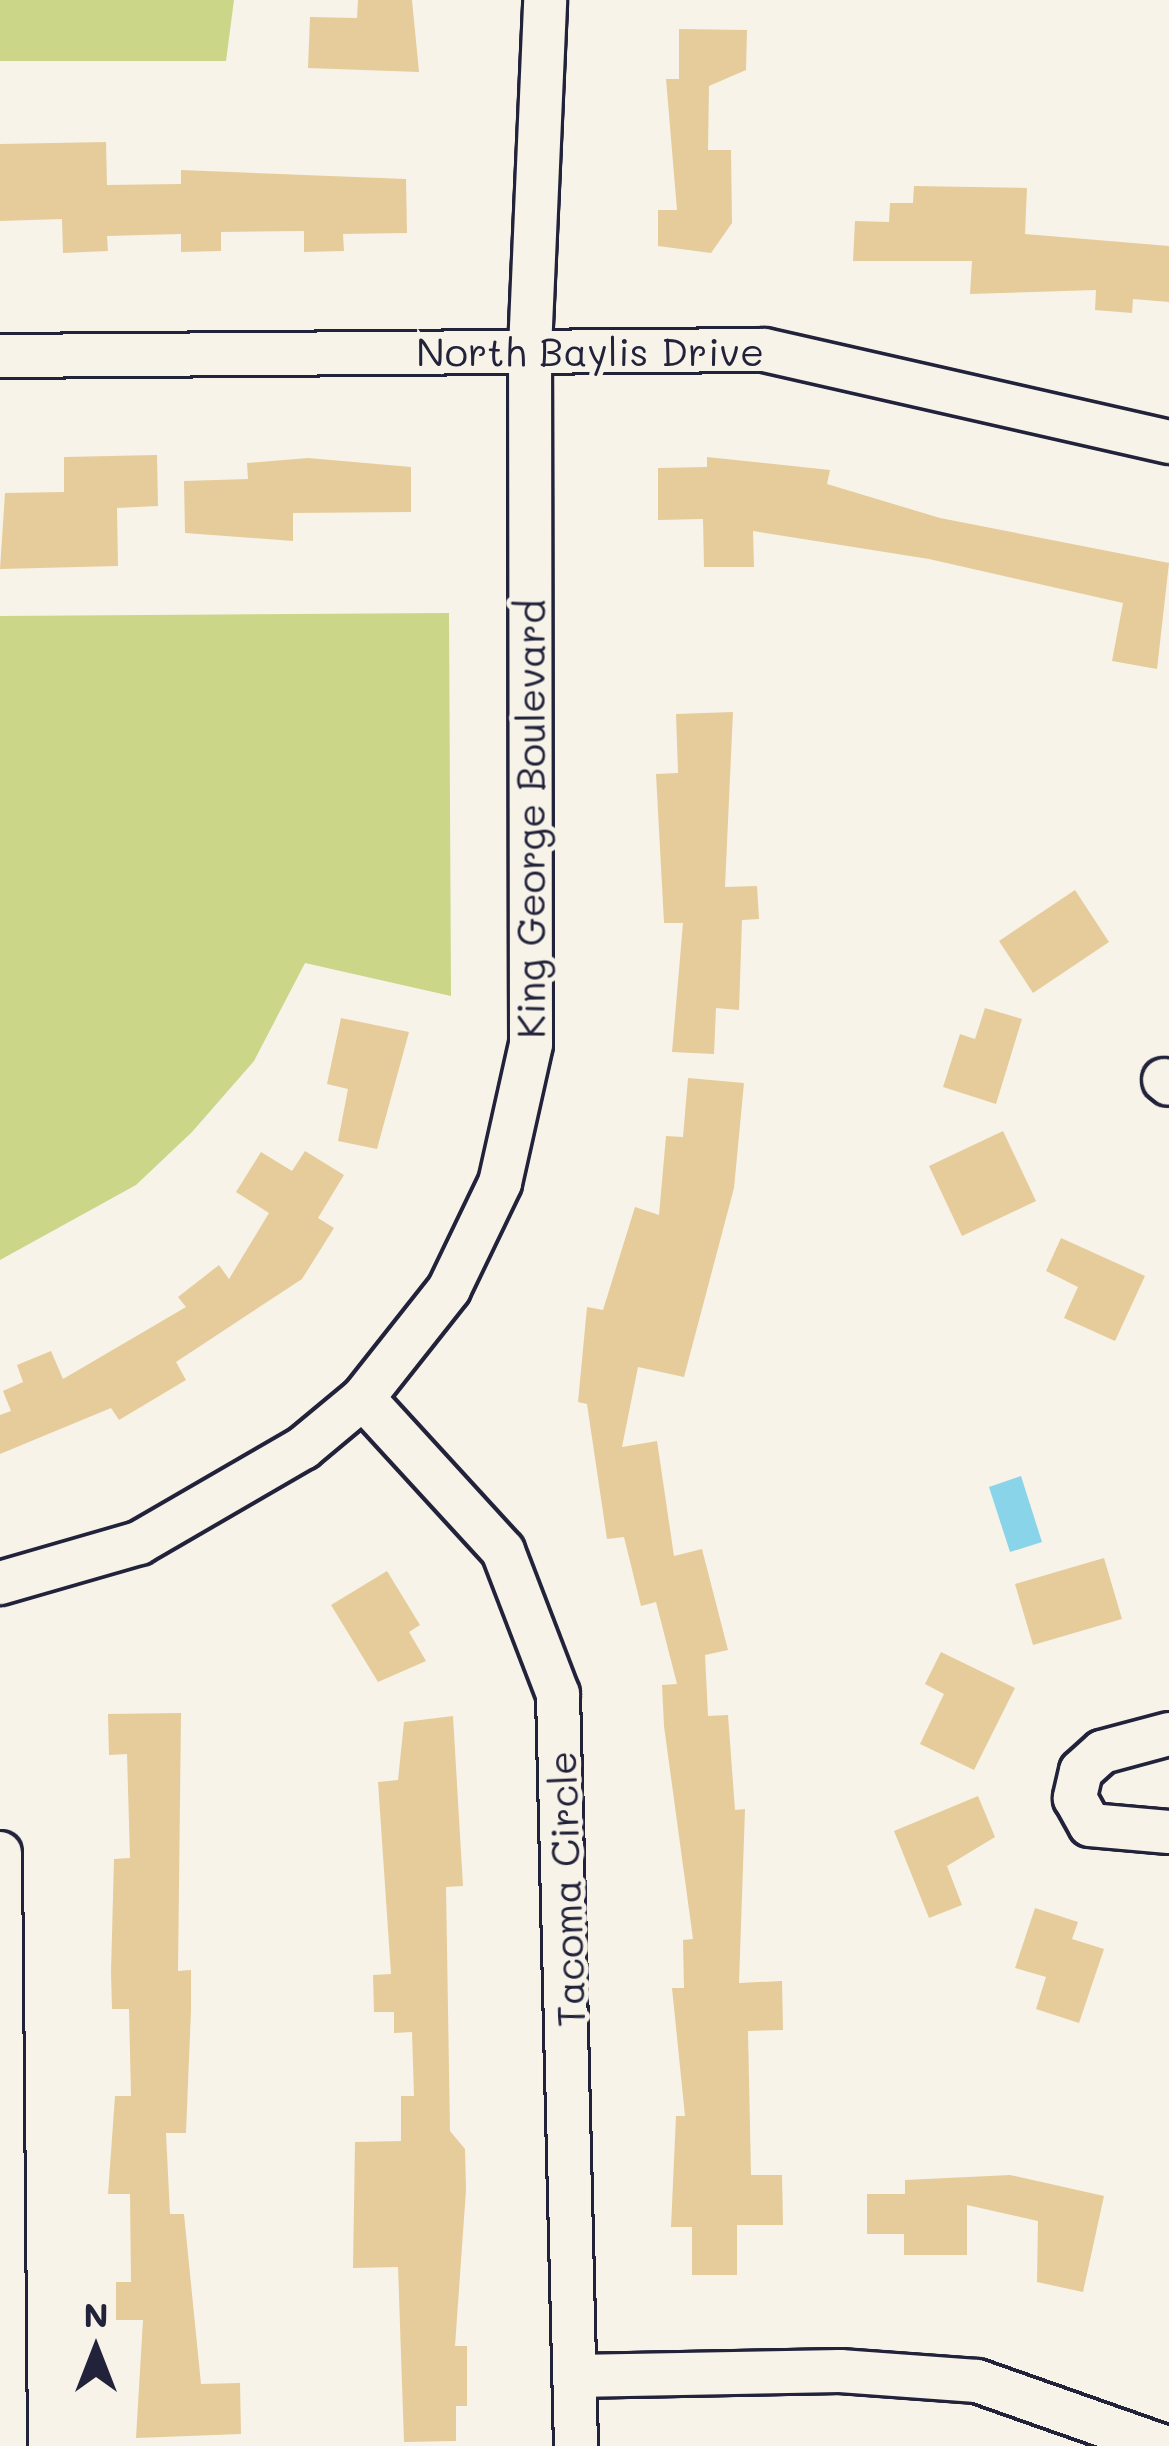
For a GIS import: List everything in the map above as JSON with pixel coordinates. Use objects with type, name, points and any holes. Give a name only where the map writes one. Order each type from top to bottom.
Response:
[{"type":"street","name":"King George Boulevard","points":[[0,1583],[139,1543],[304,1448],[362,1398],[448,1288],[500,1183],[531,1044],[530,349],[545,0]]},
{"type":"street","name":"North Baylis Drive","points":[[0,356],[530,349],[851,362],[1169,442]]},
{"type":"street","name":"Tacoma Circle","points":[[362,1398],[502,1551],[557,1694],[576,2446]]},
{"type":"street","points":[[1169,1734],[1102,1752],[1081,1771],[1075,1798],[1090,1825],[1169,1832]]},
{"type":"street","points":[[0,1853],[5,2446]]},
{"type":"street","points":[[575,2376],[840,2371],[977,2381],[1162,2446]]},
{"type":"green space","points":[[0,0],[234,0],[226,61],[0,61]]},
{"type":"green space","points":[[449,613],[451,996],[305,963],[254,1061],[192,1132],[136,1185],[0,1260],[0,616]]},
{"type":"water","points":[[1021,1476],[1042,1542],[1010,1552],[989,1487]]},
{"type":"building","points":[[358,0],[412,0],[419,72],[308,68],[310,17],[357,18]]},
{"type":"building","points":[[679,29],[747,30],[746,70],[709,86],[708,150],[731,150],[732,223],[711,253],[658,246],[658,210],[677,210],[666,79],[679,79]]},
{"type":"building","points":[[106,142],[107,185],[181,184],[181,170],[406,179],[407,233],[343,234],[344,251],[304,252],[304,231],[221,232],[221,251],[181,252],[181,234],[107,236],[108,251],[63,253],[62,219],[0,221],[0,144]]},
{"type":"building","points":[[914,186],[1027,188],[1025,234],[1169,246],[1169,302],[1133,299],[1132,313],[1095,310],[1096,290],[970,294],[972,261],[853,261],[855,221],[889,222],[890,203],[913,203]]},
{"type":"building","points":[[157,455],[158,506],[117,508],[118,566],[0,569],[5,493],[64,492],[64,457]]},
{"type":"building","points":[[707,457],[830,470],[827,484],[940,518],[1169,563],[1157,669],[1112,661],[1123,603],[929,559],[753,531],[754,567],[704,567],[703,519],[658,520],[658,468],[707,467]]},
{"type":"building","points":[[308,458],[411,467],[411,512],[293,513],[293,541],[185,533],[184,481],[248,479],[247,463]]},
{"type":"building","points":[[733,712],[725,887],[757,886],[759,919],[742,920],[739,1010],[716,1008],[714,1054],[672,1052],[683,923],[664,923],[656,774],[678,773],[676,714]]},
{"type":"building","points":[[1075,890],[1109,942],[1033,993],[999,941]]},
{"type":"building","points":[[985,1008],[1022,1019],[996,1104],[943,1087],[960,1034],[975,1039]]},
{"type":"building","points":[[341,1018],[409,1032],[377,1149],[338,1141],[348,1089],[327,1084]]},
{"type":"building","points":[[688,1078],[744,1083],[734,1188],[684,1377],[638,1367],[622,1447],[657,1441],[674,1556],[702,1549],[728,1650],[705,1655],[708,1716],[728,1715],[735,1810],[745,1809],[739,1983],[782,1981],[783,2030],[748,2031],[751,2175],[782,2175],[783,2225],[737,2225],[737,2275],[692,2275],[692,2227],[671,2227],[676,2116],[685,2116],[672,1988],[684,1988],[683,1940],[693,1939],[664,1726],[662,1685],[677,1684],[656,1602],[641,1606],[624,1537],[607,1539],[587,1404],[578,1402],[587,1307],[603,1310],[635,1207],[659,1215],[666,1136],[683,1137]]},
{"type":"building","points":[[1003,1131],[1036,1201],[962,1236],[929,1166]]},
{"type":"building","points":[[305,1151],[344,1175],[318,1218],[334,1228],[302,1279],[176,1362],[186,1380],[119,1420],[111,1408],[0,1454],[0,1415],[11,1411],[3,1391],[23,1382],[17,1365],[51,1351],[63,1379],[186,1307],[178,1297],[219,1265],[229,1279],[269,1213],[236,1192],[261,1152],[292,1171]]},
{"type":"building","points":[[1061,1238],[1145,1276],[1115,1341],[1064,1318],[1078,1287],[1046,1271]]},
{"type":"building","points":[[1104,1558],[1122,1619],[1033,1645],[1015,1584]]},
{"type":"building","points":[[387,1571],[420,1625],[409,1632],[426,1661],[378,1682],[331,1605]]},
{"type":"building","points":[[941,1652],[1015,1688],[974,1770],[920,1744],[944,1694],[925,1684]]},
{"type":"building","points":[[181,1713],[178,1971],[191,1970],[191,2010],[186,2133],[166,2133],[170,2214],[184,2214],[201,2384],[240,2383],[241,2434],[136,2438],[143,2320],[116,2320],[116,2282],[131,2282],[130,2194],[108,2194],[115,2096],[131,2096],[129,2009],[112,2009],[111,1972],[114,1859],[130,1858],[127,1754],[109,1755],[108,1714]]},
{"type":"building","points":[[453,1716],[463,1886],[446,1887],[450,2131],[465,2149],[455,2346],[467,2346],[467,2406],[456,2406],[456,2441],[404,2442],[398,2267],[353,2268],[355,2142],[401,2141],[401,2096],[414,2096],[412,2032],[394,2033],[394,2012],[374,2012],[373,1975],[391,1974],[378,1782],[398,1780],[404,1722]]},
{"type":"building","points":[[978,1796],[995,1837],[947,1866],[962,1905],[929,1918],[894,1831]]},
{"type":"building","points":[[1035,1908],[1078,1922],[1072,1939],[1104,1949],[1079,2023],[1036,2009],[1046,1977],[1015,1968]]},
{"type":"building","points":[[1010,2175],[1104,2196],[1083,2292],[1037,2282],[1038,2221],[967,2205],[967,2255],[904,2255],[904,2234],[867,2234],[867,2194],[905,2194],[905,2180]]}]
